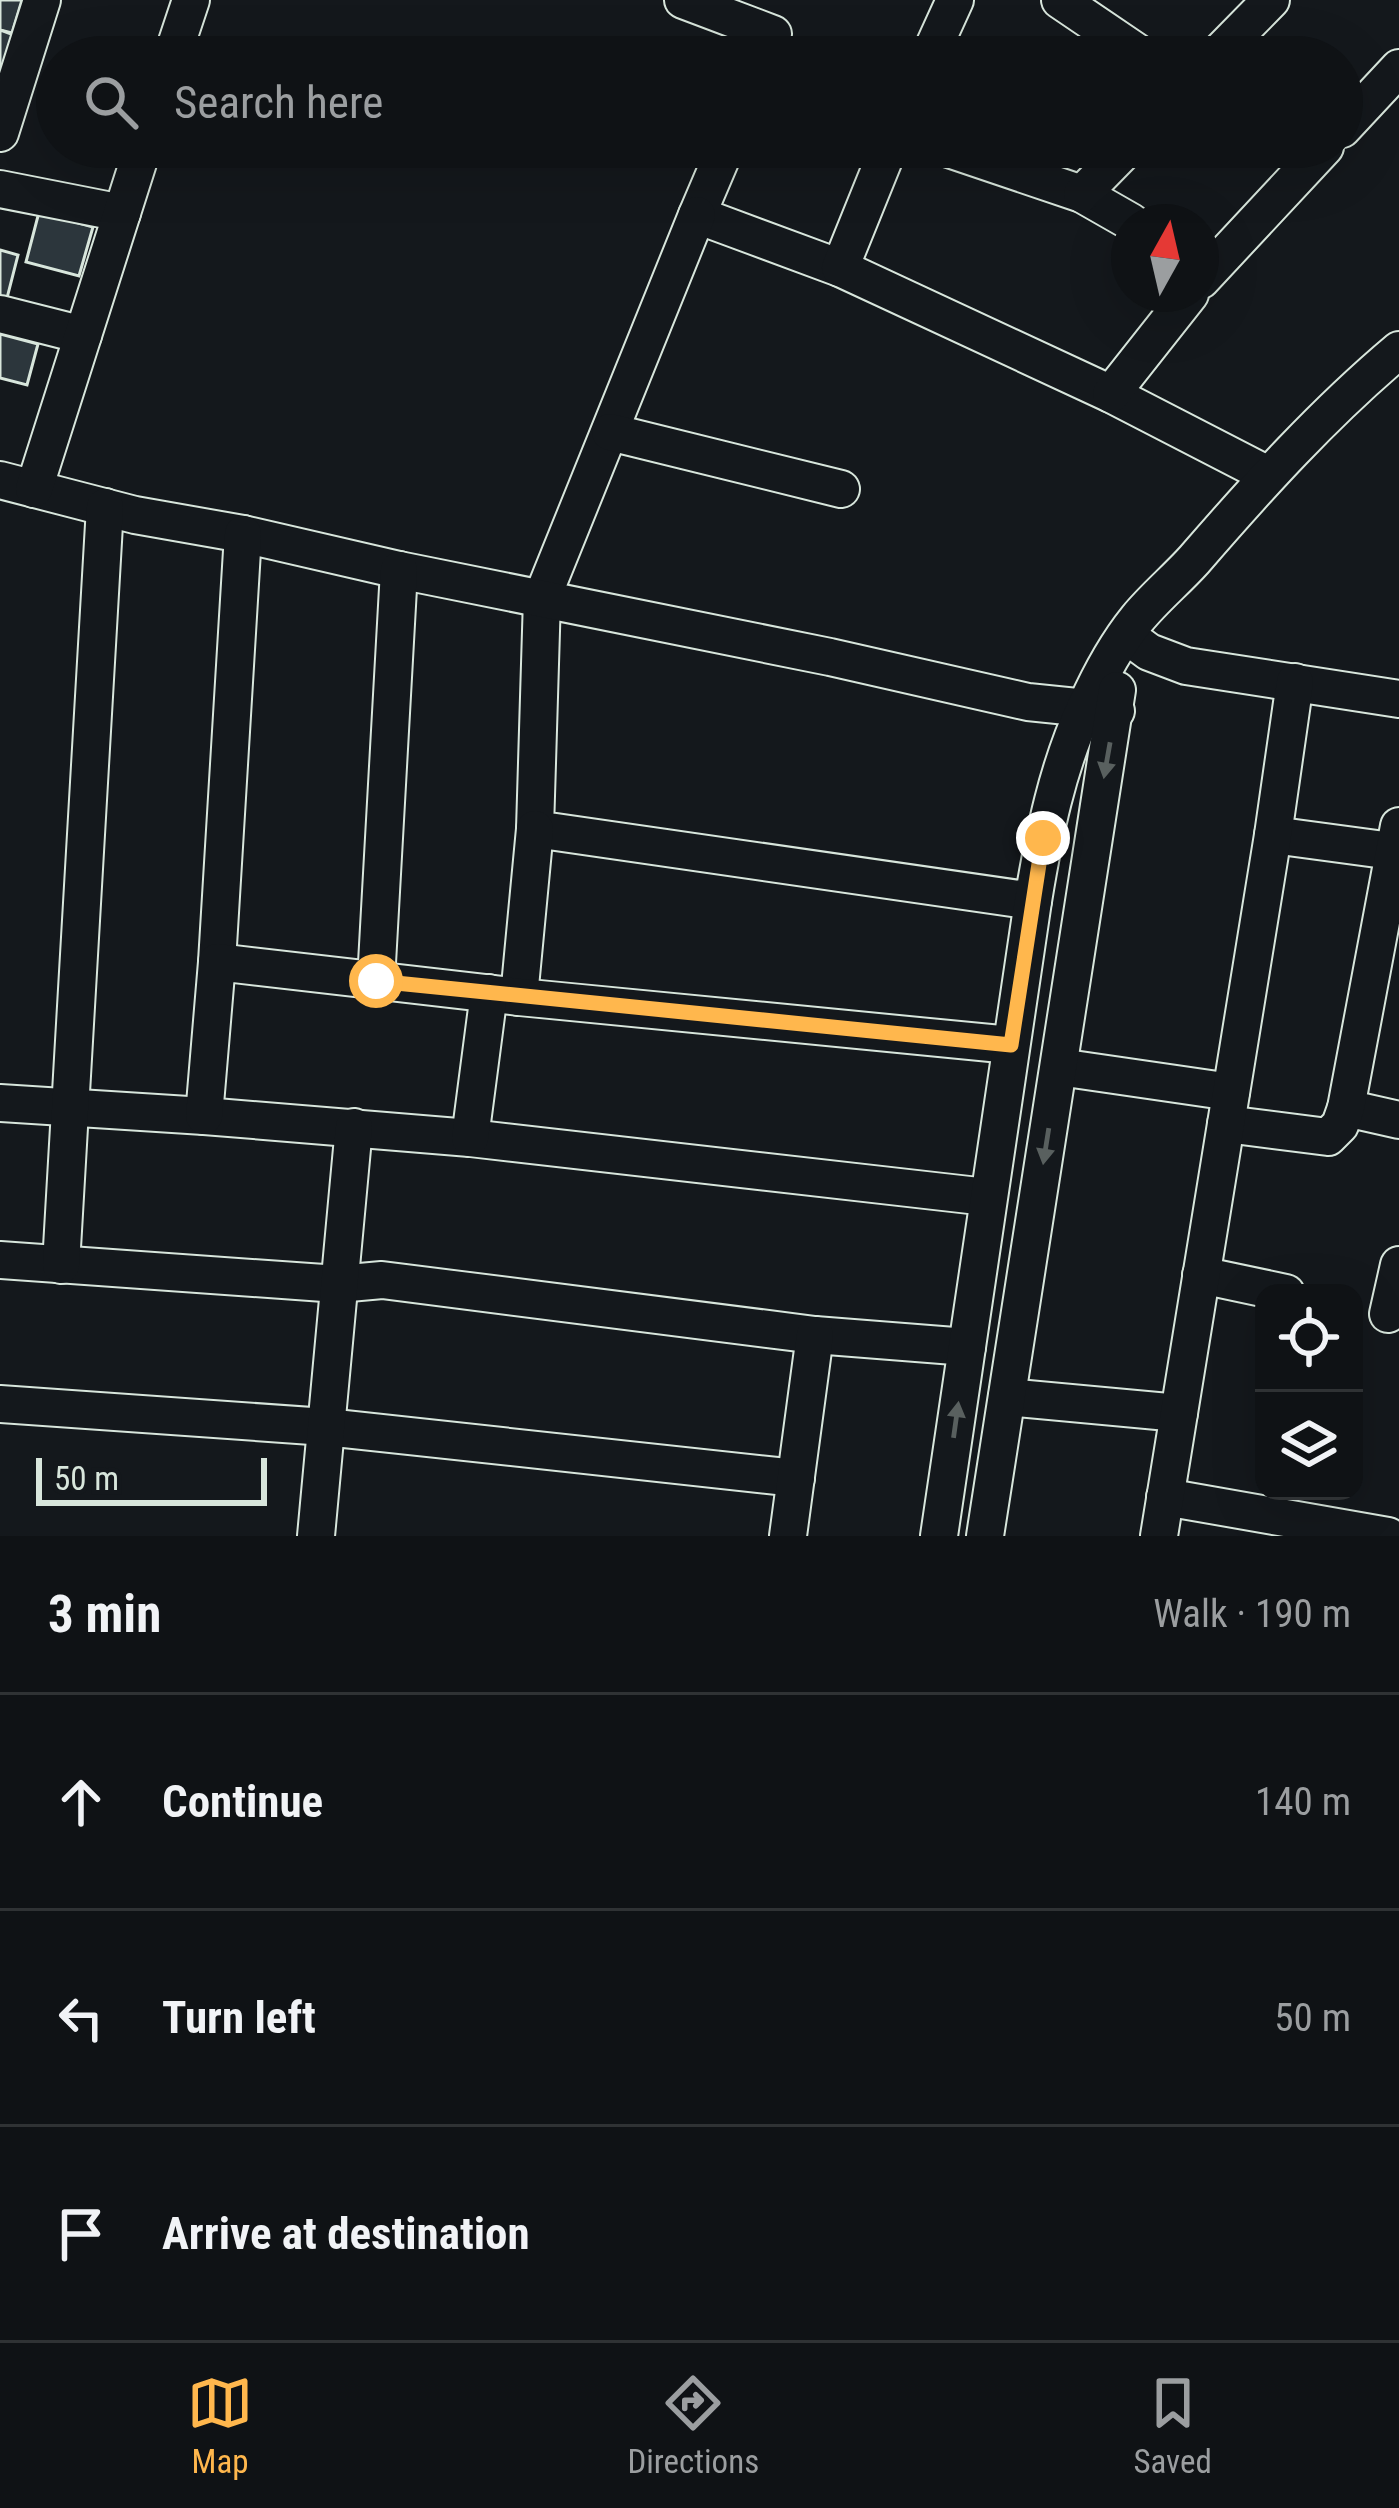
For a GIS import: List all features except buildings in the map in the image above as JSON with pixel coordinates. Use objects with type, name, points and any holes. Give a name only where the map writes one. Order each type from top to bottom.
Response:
[{"type":"street","points":[[0,133],[42,0]]},
{"type":"street","points":[[179,36],[190,0]]},
{"type":"street","points":[[683,0],[750,36]]},
{"type":"street","points":[[773,36],[788,0]]},
{"type":"street","points":[[939,36],[956,0]]},
{"type":"street","points":[[1060,0],[1113,36]]},
{"type":"street","points":[[1235,36],[1270,0]]},
{"type":"street","points":[[1363,107],[1399,68]]},
{"type":"street","points":[[136,168],[83,335],[17,484],[105,507],[1028,702],[1101,709]]},
{"type":"street","points":[[470,1138],[536,829],[542,598],[717,168]]},
{"type":"street","points":[[840,268],[880,168]]},
{"type":"street","points":[[1005,168],[1082,194],[1111,211]]},
{"type":"street","points":[[1082,194],[1107,168]]},
{"type":"street","points":[[1219,257],[1305,168]]},
{"type":"street","points":[[0,189],[122,213]]},
{"type":"street","points":[[698,215],[840,268],[1111,394],[1268,475]]},
{"type":"street","points":[[1111,394],[1174,312]]},
{"type":"street","points":[[0,314],[83,335]]},
{"type":"street","points":[[985,1536],[1059,1067],[1101,709],[1123,640],[1268,475],[1399,350]]},
{"type":"street","points":[[610,432],[841,489]]},
{"type":"street","points":[[61,1264],[105,507]]},
{"type":"street","points":[[204,1116],[243,534]]},
{"type":"street","points":[[376,981],[399,570]]},
{"type":"street","points":[[1123,640],[1186,666],[1399,699]]},
{"type":"street","points":[[1159,1536],[1295,682]]},
{"type":"street","points":[[939,1536],[1043,838],[1059,775],[1101,709]]},
{"type":"street","points":[[536,829],[1033,901]]},
{"type":"street","points":[[1059,1067],[1328,1137],[1340,1125],[1396,838],[1273,835]]},
{"type":"street","points":[[217,962],[1011,1045]]},
{"type":"street","points":[[0,1102],[470,1138],[987,1197]]},
{"type":"street","points":[[1346,1108],[1399,1120]]},
{"type":"street","points":[[316,1536],[354,1127]]},
{"type":"street","points":[[0,1260],[338,1284],[382,1280],[815,1335],[967,1347]]},
{"type":"street","points":[[1380,1313],[1399,1264]]},
{"type":"street","points":[[1202,1275],[1255,1286]]},
{"type":"street","points":[[788,1536],[815,1335]]},
{"type":"street","points":[[1007,1397],[1179,1413]]},
{"type":"street","points":[[0,1404],[326,1427],[796,1478]]},
{"type":"street","points":[[1165,1497],[1335,1531],[1388,1536]]},
{"type":"route","points":[[376,981],[1011,1045],[1043,838]]}]
